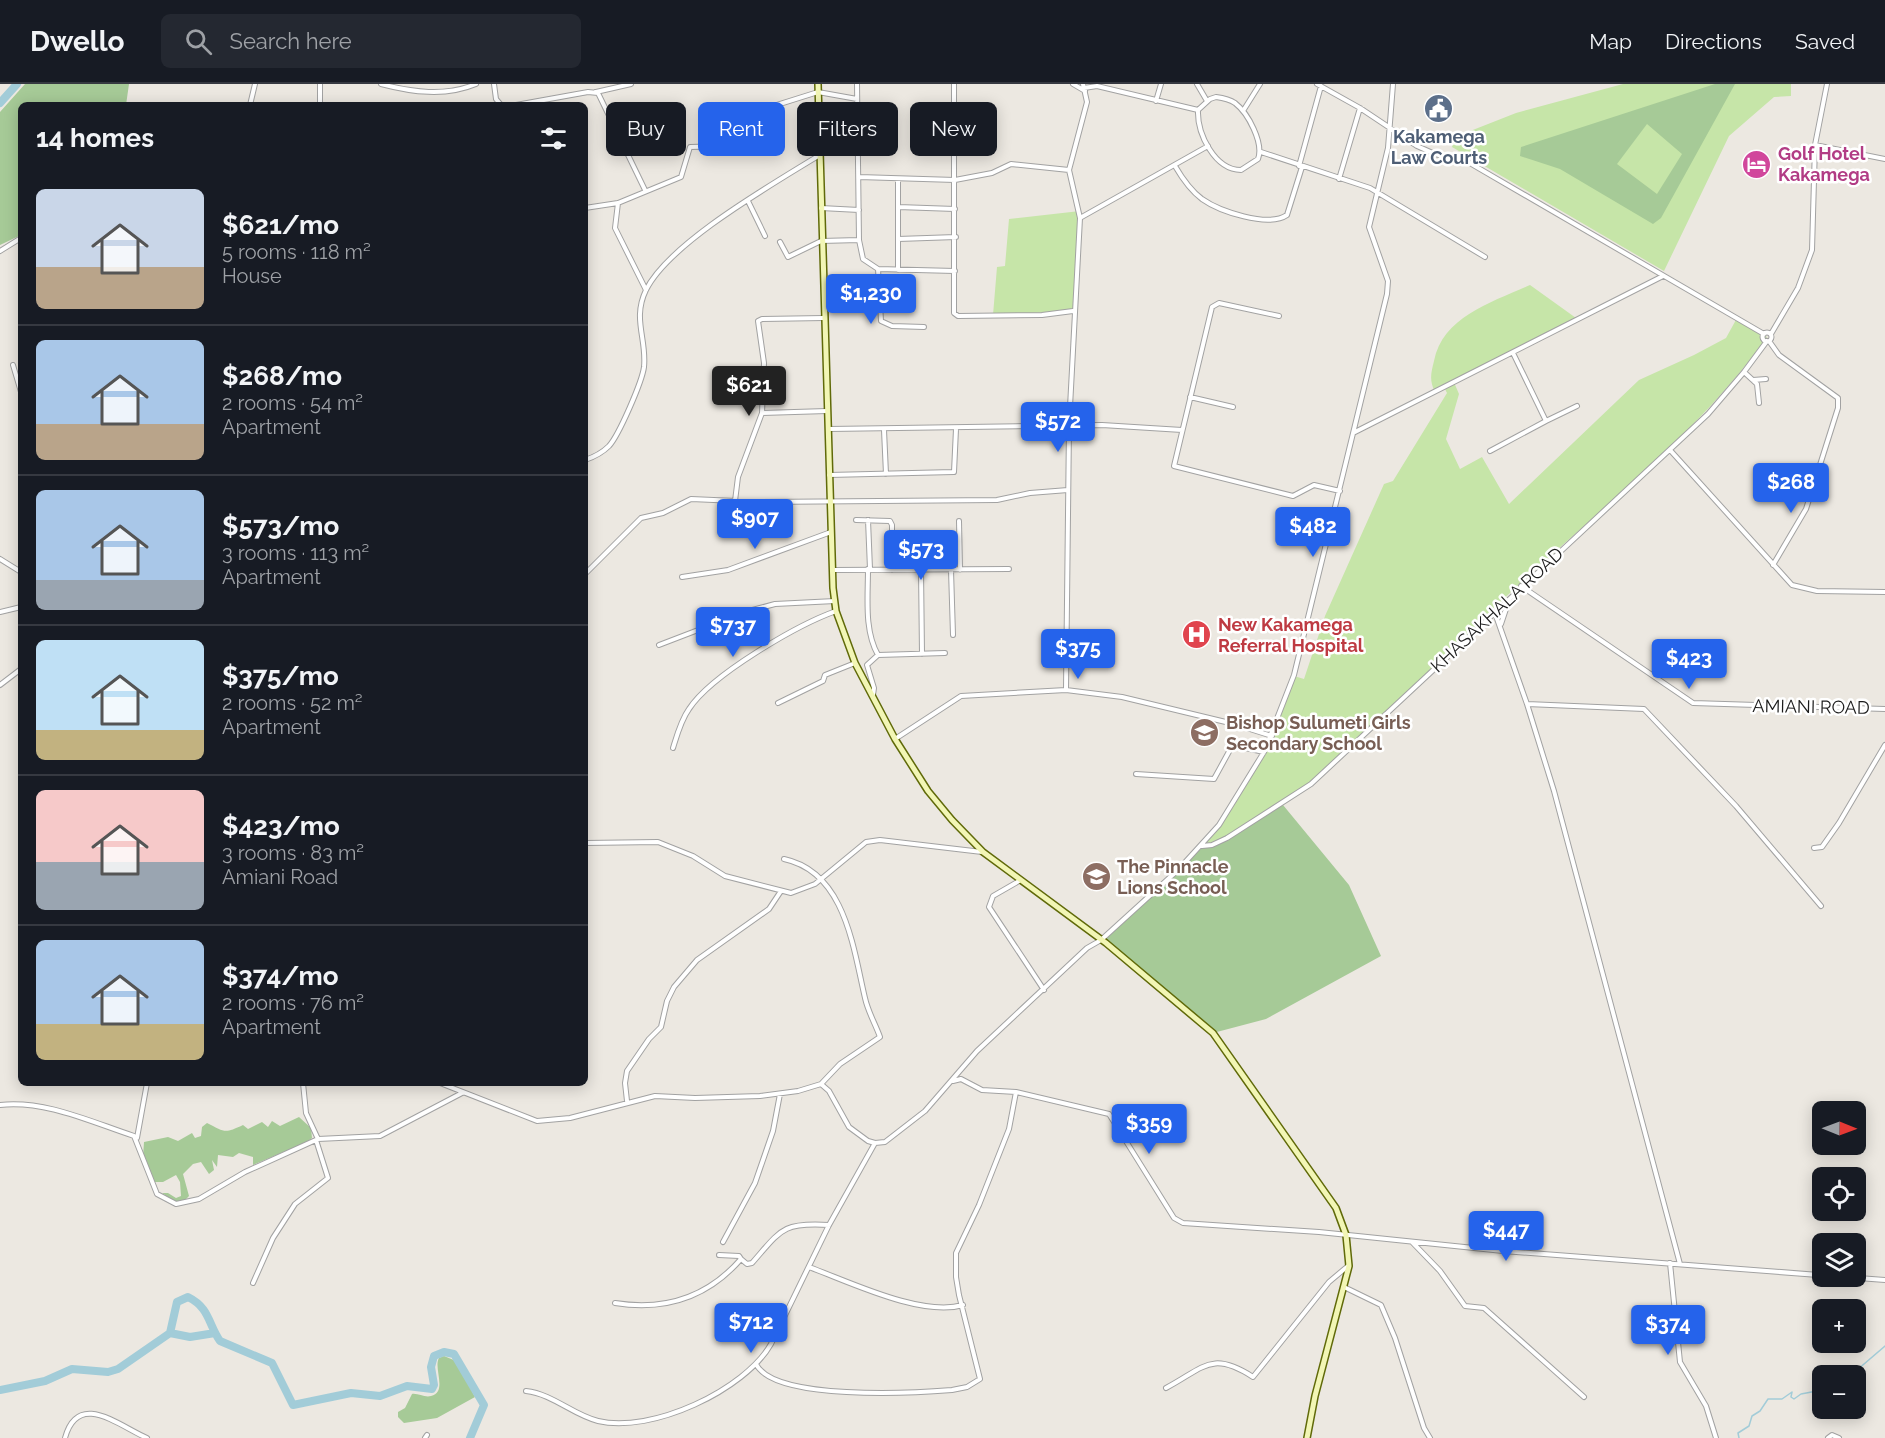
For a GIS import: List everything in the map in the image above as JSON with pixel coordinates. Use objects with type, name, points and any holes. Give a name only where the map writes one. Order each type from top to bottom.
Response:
[{"type":"main road","points":[[818,84],[818,102]]},
{"type":"main road","points":[[818,156],[829,429],[829,500],[835,601],[836,611],[855,663],[895,739],[928,790],[952,820],[983,852],[1101,940],[1213,1033],[1327,1192],[1341,1217],[1346,1235],[1349,1266],[1315,1396],[1307,1438]]},
{"type":"street","points":[[251,102],[255,84]]},
{"type":"street","points":[[320,84],[320,102]]},
{"type":"street","points":[[381,84],[429,92],[450,91],[476,84]]},
{"type":"street","points":[[494,84],[498,102]]},
{"type":"street","points":[[535,102],[631,84]]},
{"type":"street","points":[[857,84],[859,240],[863,259],[878,269],[955,271]]},
{"type":"street","points":[[954,84],[956,237],[953,312],[956,315],[1042,315],[1073,311]]},
{"type":"street","points":[[1074,84],[1084,88],[1097,86],[1198,110]]},
{"type":"street","points":[[1156,101],[1161,84]]},
{"type":"street","points":[[1197,84],[1206,101]]},
{"type":"street","points":[[1243,111],[1260,84]]},
{"type":"street","points":[[821,1084],[829,1091],[849,1127],[875,1143],[885,1142],[907,1127],[978,1051],[1087,948],[1101,940],[1202,846],[1230,808],[1264,752],[1272,736],[1299,659],[1388,285],[1370,234],[1370,220],[1390,128],[1393,84]]},
{"type":"street","points":[[1768,341],[1798,288],[1812,250],[1815,145],[1828,84]]},
{"type":"street","points":[[1175,166],[1193,192],[1213,205],[1248,217],[1272,221],[1287,215],[1301,166],[1319,85],[1427,151],[1468,162],[1764,334],[1771,334]]},
{"type":"street","points":[[1066,690],[1069,426],[1073,311],[1080,218],[1069,170],[1086,112],[1084,88]]},
{"type":"street","points":[[596,92],[645,191]]},
{"type":"street","points":[[588,208],[618,203],[681,177],[689,147],[760,146],[762,141],[760,111],[818,92],[857,99]]},
{"type":"street","points":[[1216,97],[1226,99],[1243,111],[1257,138],[1261,152],[1252,165],[1234,170],[1227,167],[1208,146],[1199,124],[1198,110],[1206,101],[1216,97]]},
{"type":"street","points":[[1339,179],[1360,108]]},
{"type":"street","points":[[1815,145],[1885,159]]},
{"type":"street","points":[[1080,218],[1208,146]]},
{"type":"street","points":[[1261,152],[1370,188],[1485,257]]},
{"type":"street","points":[[588,459],[601,453],[611,443],[641,379],[644,355],[638,321],[646,290],[668,261],[748,201],[818,156]]},
{"type":"street","points":[[859,177],[955,180],[993,172],[1011,164],[1069,170]]},
{"type":"street","points":[[898,179],[898,270]]},
{"type":"street","points":[[748,201],[765,236]]},
{"type":"street","points":[[618,203],[615,228],[646,290]]},
{"type":"street","points":[[898,207],[956,209]]},
{"type":"street","points":[[820,208],[859,210]]},
{"type":"street","points":[[898,239],[956,237]]},
{"type":"street","points":[[0,251],[18,240]]},
{"type":"street","points":[[780,242],[788,257],[821,241],[859,240]]},
{"type":"street","points":[[878,269],[881,321],[892,326],[924,327]]},
{"type":"street","points":[[1354,432],[1663,276]]},
{"type":"street","points":[[1279,316],[1215,304],[1174,466],[1293,496],[1314,485],[1340,491]]},
{"type":"street","points":[[735,501],[738,477],[762,412],[764,363],[758,321],[824,318]]},
{"type":"street","points":[[1764,334],[1763,338],[1779,355],[1838,398],[1838,408],[1806,509],[1773,565]]},
{"type":"street","name":"KHASAKHALA ROAD","points":[[1202,846],[1212,845],[1227,838],[1311,784],[1714,408],[1768,341]]},
{"type":"street","points":[[1513,353],[1546,421]]},
{"type":"street","points":[[13,365],[18,382]]},
{"type":"street","points":[[1744,372],[1757,384],[1759,403]]},
{"type":"street","points":[[1753,380],[1766,379]]},
{"type":"street","points":[[1190,397],[1233,407]]},
{"type":"street","points":[[1490,451],[1577,406]]},
{"type":"street","points":[[762,412],[827,411]]},
{"type":"street","points":[[829,429],[956,429],[1102,425],[1182,430]]},
{"type":"street","points":[[829,475],[954,472],[956,429]]},
{"type":"street","points":[[885,430],[886,474]]},
{"type":"street","points":[[1670,450],[1792,585],[1802,589],[1885,592]]},
{"type":"street","points":[[588,571],[641,518],[663,513],[691,499],[735,501],[997,500],[1029,493],[1068,490]]},
{"type":"street","points":[[856,520],[884,519],[892,525],[892,570]]},
{"type":"street","points":[[868,520],[868,630],[871,644],[878,655]]},
{"type":"street","points":[[959,521],[960,570]]},
{"type":"street","points":[[682,577],[728,570],[831,532]]},
{"type":"street","points":[[0,559],[18,570]]},
{"type":"street","points":[[833,570],[1009,569]]},
{"type":"street","points":[[921,570],[922,654]]},
{"type":"street","points":[[951,570],[952,635]]},
{"type":"street","name":"AMIANI ROAD","points":[[1521,586],[1693,703],[1885,709]]},
{"type":"street","points":[[1501,624],[1510,598]]},
{"type":"street","points":[[659,645],[745,612],[775,604],[835,601]]},
{"type":"street","points":[[0,612],[18,608]]},
{"type":"street","points":[[673,748],[690,707],[707,689],[789,632],[836,611]]},
{"type":"street","points":[[1495,613],[1501,624],[1554,791],[1680,1264]]},
{"type":"street","points":[[872,698],[874,688],[867,665],[878,655],[945,653]]},
{"type":"street","points":[[778,702],[823,681],[825,675],[855,663]]},
{"type":"street","points":[[0,685],[18,671]]},
{"type":"street","points":[[895,739],[961,696],[1066,690],[1122,697],[1234,724],[1272,736]]},
{"type":"street","points":[[1527,704],[1644,709],[1736,806],[1821,906]]},
{"type":"street","points":[[1136,774],[1214,779],[1231,748],[1236,746],[1264,752]]},
{"type":"street","points":[[1814,849],[1822,847],[1839,824],[1885,746]]},
{"type":"street","points":[[588,843],[658,842],[693,856],[725,876],[781,891],[798,892],[821,880],[866,842],[880,840],[983,852]]},
{"type":"street","points":[[447,1086],[537,1121],[570,1118],[627,1101],[655,1096],[696,1098],[780,1094],[821,1084],[840,1064],[880,1037],[869,1014],[849,928],[821,880],[802,863],[784,859]]},
{"type":"street","points":[[1019,881],[993,896],[989,907],[1044,990]]},
{"type":"street","points":[[627,1101],[625,1083],[627,1071],[649,1039],[661,1027],[667,1001],[674,987],[697,960],[769,909],[781,891]]},
{"type":"street","points":[[952,1081],[961,1080],[982,1090],[1016,1092],[1109,1114],[1174,1218],[1179,1222],[1885,1280]]},
{"type":"street","points":[[146,1086],[137,1138],[157,1194],[176,1204],[199,1199],[245,1172],[317,1139],[380,1136],[463,1093]]},
{"type":"street","points":[[253,1283],[273,1238],[295,1204],[328,1178],[317,1139],[306,1113],[303,1086]]},
{"type":"street","points":[[756,1364],[763,1374],[794,1386],[858,1394],[931,1392],[967,1387],[980,1379],[956,1277],[956,1253],[961,1237],[979,1205],[1009,1129],[1016,1092]]},
{"type":"street","points":[[723,1242],[755,1183],[773,1131],[780,1094]]},
{"type":"street","points":[[0,1105],[27,1104],[50,1109],[137,1138]]},
{"type":"street","points":[[526,1391],[548,1397],[597,1421],[634,1421],[692,1406],[742,1378],[771,1344],[829,1225],[875,1143]]},
{"type":"street","points":[[719,1255],[739,1256],[747,1264],[752,1263],[787,1227],[829,1225]]},
{"type":"street","points":[[1411,1242],[1440,1271],[1465,1306],[1484,1308],[1584,1397]]},
{"type":"street","points":[[615,1303],[649,1307],[674,1304],[703,1289],[741,1259]]},
{"type":"street","points":[[1670,1263],[1680,1362],[1706,1406],[1716,1438]]},
{"type":"street","points":[[1166,1388],[1212,1362],[1230,1364],[1253,1377],[1329,1282],[1349,1266]]},
{"type":"street","points":[[809,1267],[918,1306],[950,1309],[963,1305]]},
{"type":"street","points":[[1344,1287],[1381,1305],[1395,1338],[1424,1428],[1430,1438]]},
{"type":"street","points":[[65,1438],[68,1426],[78,1416],[85,1414],[103,1415],[147,1438]]},
{"type":"street","points":[[1828,1438],[1832,1435],[1839,1438]]},
{"type":"green space","points":[[25,84],[129,84],[126,102],[18,102],[18,236],[0,245],[0,112]]},
{"type":"green space","points":[[1623,84],[1791,84],[1791,96],[1774,97],[1729,136],[1664,271],[1452,147],[1455,137],[1516,113]]},
{"type":"green space","points":[[1715,84],[1735,84],[1661,218],[1653,224],[1560,169],[1520,156],[1521,147]],"holes":[[[1647,124],[1682,154],[1657,194],[1617,164]]]},
{"type":"green space","points":[[1080,211],[1073,311],[993,315],[997,267],[1005,266],[1009,219]]},
{"type":"green space","points":[[1530,285],[1576,318],[1453,380],[1459,394],[1446,439],[1460,469],[1482,457],[1509,504],[1639,380],[1726,338],[1737,318],[1767,337],[1738,375],[1672,445],[1529,575],[1349,749],[1291,799],[1248,827],[1202,848],[1237,801],[1267,749],[1294,676],[1304,679],[1325,616],[1384,484],[1393,481],[1447,393],[1444,387],[1435,392],[1431,380],[1439,346],[1448,333],[1472,312]]},
{"type":"green space","points":[[1283,805],[1349,885],[1381,956],[1266,1019],[1213,1033],[1101,940],[1202,848]]},
{"type":"green space","points":[[299,1117],[311,1128],[312,1138],[307,1142],[253,1165],[253,1157],[239,1153],[233,1157],[218,1155],[217,1167],[212,1160],[214,1170],[209,1174],[201,1162],[193,1164],[183,1174],[189,1196],[184,1201],[174,1201],[162,1193],[168,1193],[176,1198],[181,1196],[180,1182],[176,1175],[163,1182],[154,1182],[143,1157],[144,1142],[168,1137],[178,1141],[192,1133],[195,1138],[201,1136],[202,1127],[207,1123],[228,1131],[243,1125],[248,1129],[262,1122],[268,1127],[272,1121],[280,1126]]},
{"type":"green space","points":[[444,1356],[456,1361],[475,1397],[437,1418],[404,1423],[398,1417],[398,1412],[405,1408],[412,1394],[429,1396],[436,1394],[439,1390],[438,1362],[439,1358]]},
{"type":"waterway","points":[[0,103],[17,84]]},
{"type":"waterway","points":[[0,1390],[45,1381],[72,1369],[108,1372],[118,1369],[170,1333],[177,1302],[188,1297],[205,1311],[220,1341],[272,1363],[293,1405],[351,1393],[380,1396],[407,1386],[432,1389],[434,1385],[431,1367],[434,1356],[444,1352],[454,1354],[484,1405],[470,1438]]},
{"type":"waterway","points":[[170,1333],[190,1337],[215,1333]]},
{"type":"waterway","points":[[1863,1365],[1885,1346]]},
{"type":"waterway","points":[[1739,1438],[1738,1433],[1749,1426],[1752,1416],[1760,1411],[1768,1399],[1782,1399],[1792,1392],[1791,1397],[1794,1399],[1801,1394],[1812,1392]]},
{"type":"place","name":"Kakamega Law Courts","points":[[1439,108]]},
{"type":"place","name":"Golf Hotel Kakamega","points":[[1757,164]]},
{"type":"place","name":"New Kakamega Referral Hospital","points":[[1197,635]]},
{"type":"place","name":"Bishop Sulumeti Girls Secondary School","points":[[1205,733]]},
{"type":"place","name":"The Pinnacle Lions School","points":[[1096,877]]}]
